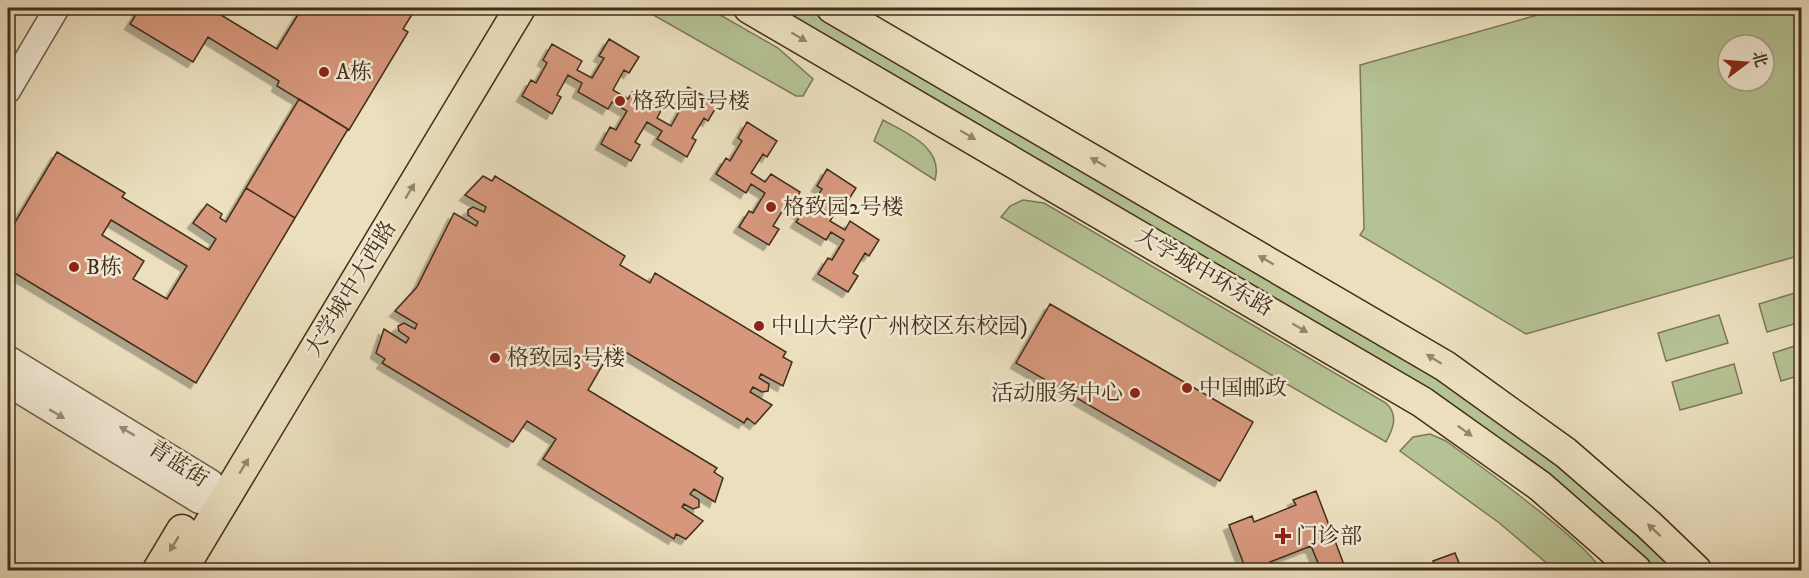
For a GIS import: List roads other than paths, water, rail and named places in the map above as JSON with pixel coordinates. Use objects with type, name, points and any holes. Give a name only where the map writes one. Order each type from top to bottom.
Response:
[{"type":"main road","name":"大学城中大西路","points":[[182,570],[211,495],[496,8]]},
{"type":"main road","name":"大学城中大西路","points":[[158,570],[211,495],[520,8]]},
{"type":"main road","name":"大学城中环东路","points":[[749,8],[1414,396],[1540,486],[1636,570]]},
{"type":"main road","name":"大学城中环东路","points":[[832,8],[1445,366],[1566,453],[1649,525],[1696,570]]},
{"type":"street","points":[[8,91],[57,8]]},
{"type":"street","name":"青蓝街","points":[[8,358],[211,495]]},
{"type":"street","name":"青蓝街","points":[[8,384],[211,495]]},
{"type":"place","name":"A栋","points":[[324,72]]},
{"type":"place","name":"格致园1号楼","points":[[620,101]]},
{"type":"place","name":"格致园2号楼","points":[[771,207]]},
{"type":"place","name":"B栋","points":[[74,267]]},
{"type":"place","name":"中山大学(广州校区东校园)","points":[[759,326]]},
{"type":"place","name":"格致园3号楼","points":[[495,358]]},
{"type":"place","name":"中国邮政","points":[[1187,388]]},
{"type":"place","name":"活动服务中心","points":[[1135,393]]},
{"type":"place","name":"门诊部","points":[[1283,536]]}]
